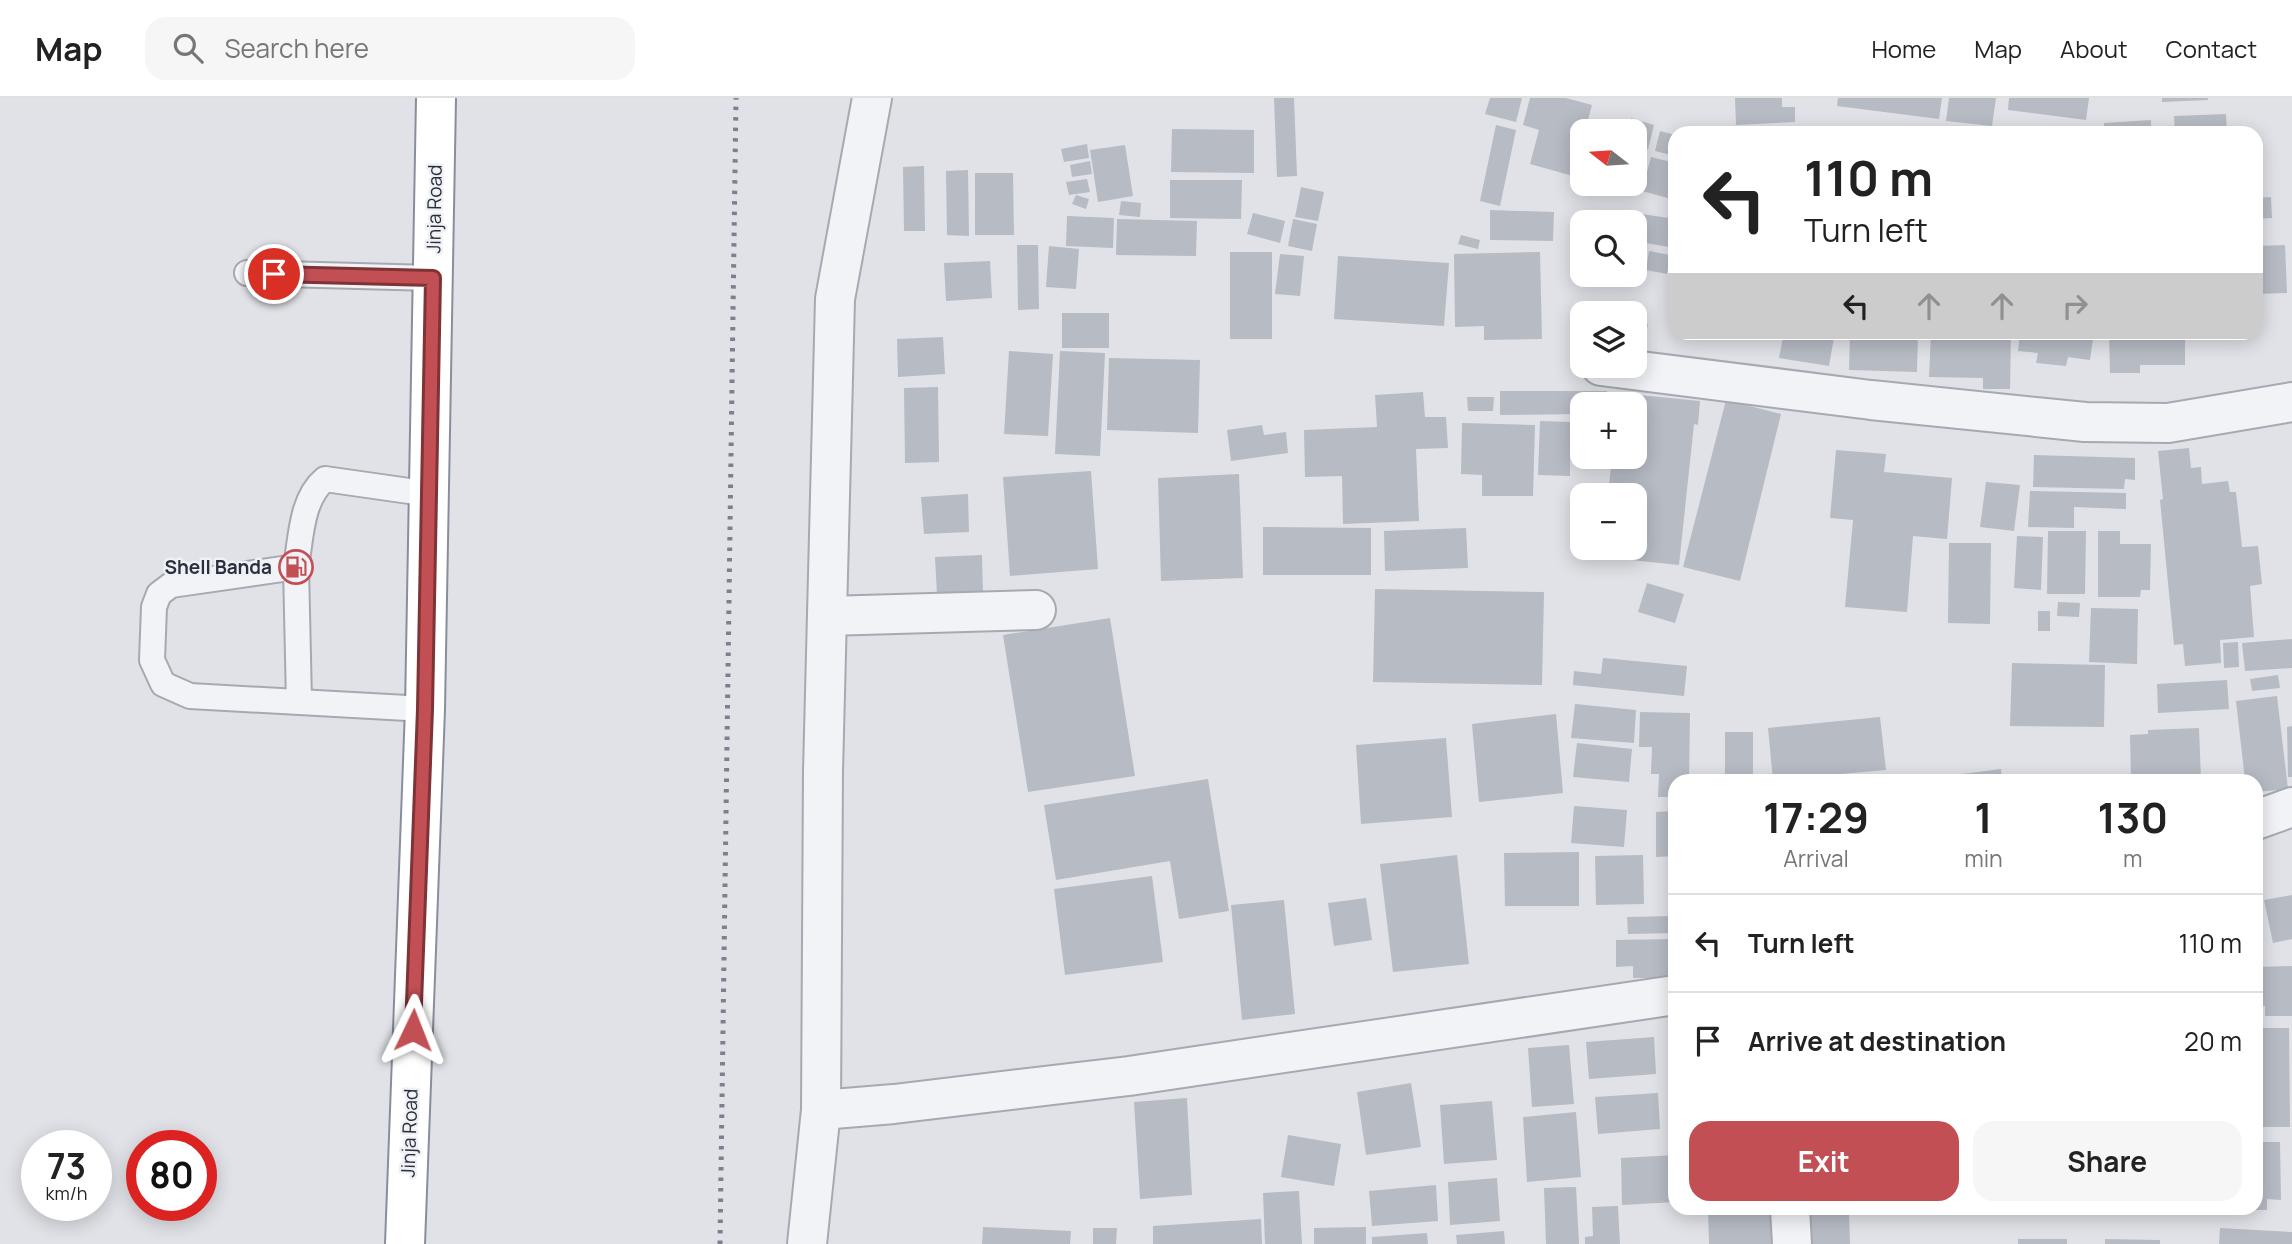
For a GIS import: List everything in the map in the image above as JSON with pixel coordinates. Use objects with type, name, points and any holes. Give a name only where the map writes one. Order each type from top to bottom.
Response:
[{"type":"highway","name":"Jinja Road","points":[[405,1244],[425,709],[436,98]]},
{"type":"street","points":[[807,1244],[821,1110],[823,772],[835,299],[872,98]]},
{"type":"street","points":[[1647,372],[1871,400],[2085,422],[2168,423],[2292,402]]},
{"type":"street","points":[[827,616],[1036,610]]},
{"type":"street","points":[[2263,817],[2292,807]]},
{"type":"street","points":[[821,1110],[1129,1076],[1668,996]]},
{"type":"street","points":[[1790,1215],[1792,1244]]},
{"type":"lane","points":[[247,273],[433,278]]},
{"type":"lane","points":[[299,702],[296,567],[308,503],[315,488],[325,479],[430,494]]},
{"type":"lane","points":[[296,567],[171,585],[159,594],[154,607],[152,660],[163,684],[190,696],[425,709]]},
{"type":"building","points":[[1274,98],[1294,98],[1297,176],[1277,177]]},
{"type":"building","points":[[1490,98],[1522,98],[1516,122],[1485,114]]},
{"type":"building","points":[[1530,98],[1566,98],[1592,105],[1588,119],[1570,119],[1570,175],[1530,164],[1539,130],[1523,125]]},
{"type":"building","points":[[1735,98],[1782,98],[1782,107],[1795,107],[1795,122],[1736,125]]},
{"type":"building","points":[[1838,98],[1942,98],[1939,119],[1837,106]]},
{"type":"building","points":[[1949,98],[1996,98],[1992,126],[1946,121]]},
{"type":"building","points":[[2009,98],[2089,98],[2086,120],[2008,110]]},
{"type":"building","points":[[2162,98],[2208,98],[2208,100],[2162,102]]},
{"type":"building","points":[[2226,114],[2227,126],[2175,126],[2174,116]]},
{"type":"building","points":[[2151,120],[2151,126],[2104,126],[2104,123]]},
{"type":"building","points":[[1647,123],[1654,125],[1647,149]]},
{"type":"building","points":[[1496,125],[1516,130],[1500,206],[1480,201]]},
{"type":"building","points":[[1172,129],[1254,130],[1254,173],[1171,172]]},
{"type":"building","points":[[1660,131],[1668,133],[1668,154],[1655,151]]},
{"type":"building","points":[[1087,144],[1089,158],[1064,162],[1061,149]]},
{"type":"building","points":[[1125,145],[1133,196],[1098,202],[1090,150]]},
{"type":"building","points":[[1651,157],[1668,161],[1668,198],[1647,192],[1647,172]]},
{"type":"building","points":[[1090,161],[1092,174],[1072,177],[1070,165]]},
{"type":"building","points":[[924,166],[925,231],[904,231],[903,167]]},
{"type":"building","points":[[968,170],[969,236],[947,235],[946,171]]},
{"type":"building","points":[[975,173],[1013,173],[1014,235],[975,235]]},
{"type":"building","points":[[1087,179],[1090,192],[1069,195],[1066,182]]},
{"type":"building","points":[[1170,180],[1242,180],[1241,219],[1170,218]]},
{"type":"building","points":[[1301,187],[1324,192],[1318,221],[1295,217]]},
{"type":"building","points":[[1076,195],[1089,199],[1086,209],[1072,204]]},
{"type":"building","points":[[2271,197],[2272,218],[2263,219],[2263,198]]},
{"type":"building","points":[[1121,201],[1141,203],[1140,217],[1119,215]]},
{"type":"building","points":[[1490,210],[1554,212],[1553,241],[1490,240]]},
{"type":"building","points":[[1253,213],[1285,221],[1280,243],[1247,234]]},
{"type":"building","points":[[1647,215],[1668,218],[1668,247],[1647,243]]},
{"type":"building","points":[[1067,216],[1114,218],[1113,248],[1066,246]]},
{"type":"building","points":[[1117,219],[1197,221],[1196,256],[1116,255]]},
{"type":"building","points":[[1293,219],[1317,224],[1312,251],[1288,246]]},
{"type":"building","points":[[1461,235],[1480,240],[1478,249],[1458,244]]},
{"type":"building","points":[[1017,245],[1038,245],[1039,309],[1018,310]]},
{"type":"building","points":[[2285,245],[2287,293],[2263,294],[2263,246]]},
{"type":"building","points":[[1049,246],[1079,249],[1076,289],[1046,287]]},
{"type":"building","points":[[1649,251],[1668,255],[1667,274],[1647,270]]},
{"type":"building","points":[[1230,252],[1272,252],[1272,339],[1230,339]]},
{"type":"building","points":[[1540,252],[1542,339],[1484,340],[1484,326],[1455,327],[1454,254]]},
{"type":"building","points":[[1280,254],[1304,256],[1300,296],[1275,294]]},
{"type":"building","points":[[1338,256],[1449,263],[1444,326],[1334,319]]},
{"type":"building","points":[[990,261],[992,298],[946,301],[944,263]]},
{"type":"building","points":[[1062,313],[1109,313],[1109,348],[1062,348]]},
{"type":"building","points":[[943,337],[945,374],[898,377],[897,339]]},
{"type":"building","points":[[1782,340],[1834,340],[1829,366],[1779,358]]},
{"type":"building","points":[[1850,340],[1918,340],[1917,372],[1849,370]]},
{"type":"building","points":[[1931,340],[2011,340],[2010,389],[1983,389],[1983,378],[1929,377]]},
{"type":"building","points":[[2019,340],[2093,340],[2090,360],[2068,357],[2066,366],[2036,363],[2038,353],[2018,351]]},
{"type":"building","points":[[2109,340],[2185,340],[2185,365],[2140,365],[2140,373],[2110,373]]},
{"type":"building","points":[[1009,351],[1053,354],[1048,436],[1004,434]]},
{"type":"building","points":[[1060,351],[1105,353],[1100,456],[1055,454]]},
{"type":"building","points":[[1109,358],[1200,360],[1198,433],[1107,430]]},
{"type":"building","points":[[938,387],[939,462],[905,463],[904,388]]},
{"type":"building","points":[[1500,391],[1607,391],[1570,392],[1570,414],[1500,415]]},
{"type":"building","points":[[1423,392],[1425,417],[1446,417],[1448,448],[1416,449],[1419,521],[1343,524],[1342,476],[1305,477],[1304,430],[1377,427],[1375,395]]},
{"type":"building","points":[[1647,396],[1700,401],[1698,425],[1694,424],[1679,565],[1631,560],[1647,560],[1647,483],[1609,483],[1611,469],[1647,469]]},
{"type":"building","points":[[1467,397],[1494,397],[1493,411],[1468,411]]},
{"type":"building","points":[[1726,400],[1781,414],[1740,581],[1683,567]]},
{"type":"building","points":[[1540,421],[1570,422],[1570,476],[1538,475]]},
{"type":"building","points":[[1462,423],[1535,425],[1533,496],[1482,496],[1482,475],[1461,474]]},
{"type":"building","points":[[1262,425],[1264,435],[1286,432],[1288,453],[1231,461],[1227,430]]},
{"type":"building","points":[[2189,448],[2191,468],[2201,467],[2202,484],[2228,481],[2230,492],[2236,492],[2242,547],[2258,546],[2262,584],[2250,586],[2254,637],[2220,640],[2221,663],[2185,666],[2183,644],[2174,645],[2158,451]]},
{"type":"building","points":[[1836,450],[1886,454],[1884,472],[1952,478],[1947,539],[1913,536],[1907,612],[1845,607],[1853,520],[1830,518]]},
{"type":"building","points":[[2034,455],[2135,458],[2135,480],[2125,479],[2124,489],[2033,487]]},
{"type":"building","points":[[1091,471],[1098,569],[1010,576],[1003,477]]},
{"type":"building","points":[[1239,474],[1243,578],[1161,581],[1158,478]]},
{"type":"building","points":[[1986,482],[2020,485],[2014,531],[1980,527]]},
{"type":"building","points":[[2030,491],[2126,493],[2126,509],[2074,507],[2074,528],[2028,527]]},
{"type":"building","points":[[968,494],[969,532],[924,534],[921,497]]},
{"type":"building","points":[[1263,527],[1371,528],[1371,575],[1263,575]]},
{"type":"building","points":[[1466,528],[1468,568],[1385,571],[1384,531]]},
{"type":"building","points":[[2048,531],[2086,531],[2085,594],[2047,594]]},
{"type":"building","points":[[2098,531],[2120,531],[2120,544],[2151,544],[2150,590],[2141,590],[2140,597],[2098,597]]},
{"type":"building","points":[[2017,536],[2043,537],[2041,590],[2014,588]]},
{"type":"building","points":[[1949,543],[1991,543],[1990,624],[1948,623]]},
{"type":"building","points":[[982,555],[983,593],[937,595],[935,557]]},
{"type":"building","points":[[1647,583],[1684,594],[1675,623],[1638,612]]},
{"type":"building","points":[[1375,589],[1544,592],[1542,685],[1373,682]]},
{"type":"building","points":[[2058,602],[2080,603],[2079,617],[2057,616]]},
{"type":"building","points":[[2091,608],[2138,609],[2137,664],[2089,662]]},
{"type":"building","points":[[2038,611],[2050,611],[2050,631],[2038,631]]},
{"type":"building","points":[[1110,618],[1135,776],[1028,792],[1003,635]]},
{"type":"building","points":[[2292,639],[2292,668],[2245,671],[2242,643]]},
{"type":"building","points":[[2238,642],[2239,667],[2224,668],[2223,643]]},
{"type":"building","points":[[1603,658],[1687,666],[1684,696],[1573,685],[1574,671],[1601,674]]},
{"type":"building","points":[[2012,663],[2105,665],[2104,727],[2010,726]]},
{"type":"building","points":[[2278,675],[2280,688],[2252,691],[2250,679]]},
{"type":"building","points":[[2227,680],[2229,709],[2158,713],[2157,684]]},
{"type":"building","points":[[2277,696],[2288,789],[2263,791],[2263,774],[2244,774],[2236,701]]},
{"type":"building","points":[[1575,704],[1636,710],[1634,743],[1571,738]]},
{"type":"building","points":[[1640,712],[1690,713],[1689,774],[1668,774],[1668,797],[1658,797],[1659,774],[1651,774],[1652,747],[1639,747]]},
{"type":"building","points":[[1556,714],[1563,793],[1479,802],[1472,724]]},
{"type":"building","points":[[1880,717],[1886,770],[1841,774],[1772,774],[1768,728]]},
{"type":"building","points":[[2292,726],[2292,777],[2288,777],[2287,727]]},
{"type":"building","points":[[2199,728],[2201,774],[2131,774],[2130,735],[2148,734],[2148,730]]},
{"type":"building","points":[[1725,732],[1753,732],[1753,774],[1725,774]]},
{"type":"building","points":[[1446,738],[1452,817],[1361,824],[1356,745]]},
{"type":"building","points":[[1577,743],[1632,749],[1629,782],[1573,777]]},
{"type":"building","points":[[2001,769],[2001,774],[1962,774]]},
{"type":"building","points":[[1208,779],[1229,911],[1179,919],[1170,861],[1056,880],[1044,805]]},
{"type":"building","points":[[1574,806],[1627,810],[1624,847],[1571,843]]},
{"type":"building","points":[[1668,811],[1668,856],[1656,857],[1656,812]]},
{"type":"building","points":[[1579,852],[1579,906],[1505,906],[1504,853]]},
{"type":"building","points":[[1457,855],[1469,964],[1393,972],[1380,864]]},
{"type":"building","points":[[1643,855],[1644,904],[1596,905],[1595,856]]},
{"type":"building","points":[[1152,876],[1163,962],[1065,975],[1054,889]]},
{"type":"building","points":[[2292,895],[2292,939],[2273,943],[2264,900]]},
{"type":"building","points":[[1366,898],[1372,940],[1334,946],[1328,903]]},
{"type":"building","points":[[1284,900],[1295,1014],[1242,1020],[1231,905]]},
{"type":"building","points":[[1668,916],[1668,933],[1628,934],[1627,917]]},
{"type":"building","points":[[1668,939],[1668,978],[1633,978],[1633,966],[1616,967],[1616,940]]},
{"type":"building","points":[[2292,966],[2292,1016],[2265,1016],[2263,967]]},
{"type":"building","points":[[2263,1028],[2289,1028],[2290,1127],[2263,1127]]},
{"type":"building","points":[[1654,1037],[1656,1074],[1589,1079],[1586,1042]]},
{"type":"building","points":[[1569,1045],[1574,1104],[1532,1107],[1528,1048]]},
{"type":"building","points":[[1411,1083],[1421,1147],[1366,1155],[1357,1092]]},
{"type":"building","points":[[1658,1093],[1660,1129],[1598,1134],[1595,1097]]},
{"type":"building","points":[[1187,1098],[1192,1195],[1140,1199],[1134,1102]]},
{"type":"building","points":[[1492,1101],[1497,1160],[1444,1164],[1440,1105]]},
{"type":"building","points":[[1576,1112],[1581,1177],[1527,1182],[1523,1117]]},
{"type":"building","points":[[1288,1135],[1341,1144],[1334,1186],[1281,1177]]},
{"type":"building","points":[[2263,1142],[2280,1142],[2281,1200],[2267,1199],[2267,1210],[2263,1210]]},
{"type":"building","points":[[1668,1155],[1668,1202],[1622,1205],[1621,1158]]},
{"type":"building","points":[[1497,1178],[1500,1221],[1450,1225],[1448,1182]]},
{"type":"building","points":[[1436,1185],[1438,1221],[1372,1226],[1369,1191]]},
{"type":"building","points":[[1576,1187],[1579,1244],[1546,1244],[1544,1188]]},
{"type":"building","points":[[1299,1191],[1302,1244],[1265,1244],[1263,1193]]},
{"type":"building","points":[[1618,1206],[1620,1244],[1585,1244],[1585,1237],[1593,1236],[1592,1207]]},
{"type":"building","points":[[1708,1215],[1772,1215],[1773,1244],[1709,1244]]},
{"type":"building","points":[[1805,1215],[1849,1215],[1850,1244],[1806,1244]]},
{"type":"building","points":[[1261,1219],[1262,1244],[1153,1244],[1153,1226]]},
{"type":"building","points":[[983,1227],[1071,1231],[1070,1244],[982,1244]]},
{"type":"building","points":[[1366,1227],[1366,1244],[1314,1244],[1314,1228]]},
{"type":"building","points":[[1093,1228],[1117,1228],[1116,1244],[1093,1244]]},
{"type":"building","points":[[2220,1228],[2292,1232],[2292,1244],[2219,1244]]},
{"type":"building","points":[[1504,1231],[1505,1244],[1457,1244],[1456,1235]]},
{"type":"building","points":[[1427,1233],[1428,1244],[1372,1244],[1372,1237]]},
{"type":"building","points":[[2018,1239],[2067,1239],[2067,1244],[2018,1244]]},
{"type":"building","points":[[2105,1239],[2160,1240],[2160,1244],[2105,1244]]},
{"type":"railway","points":[[720,1244],[736,98]]},
{"type":"place","name":"Shell Banda","points":[[296,567]]},
{"type":"route","points":[[274,274],[433,278],[425,709],[413,1030]]}]
